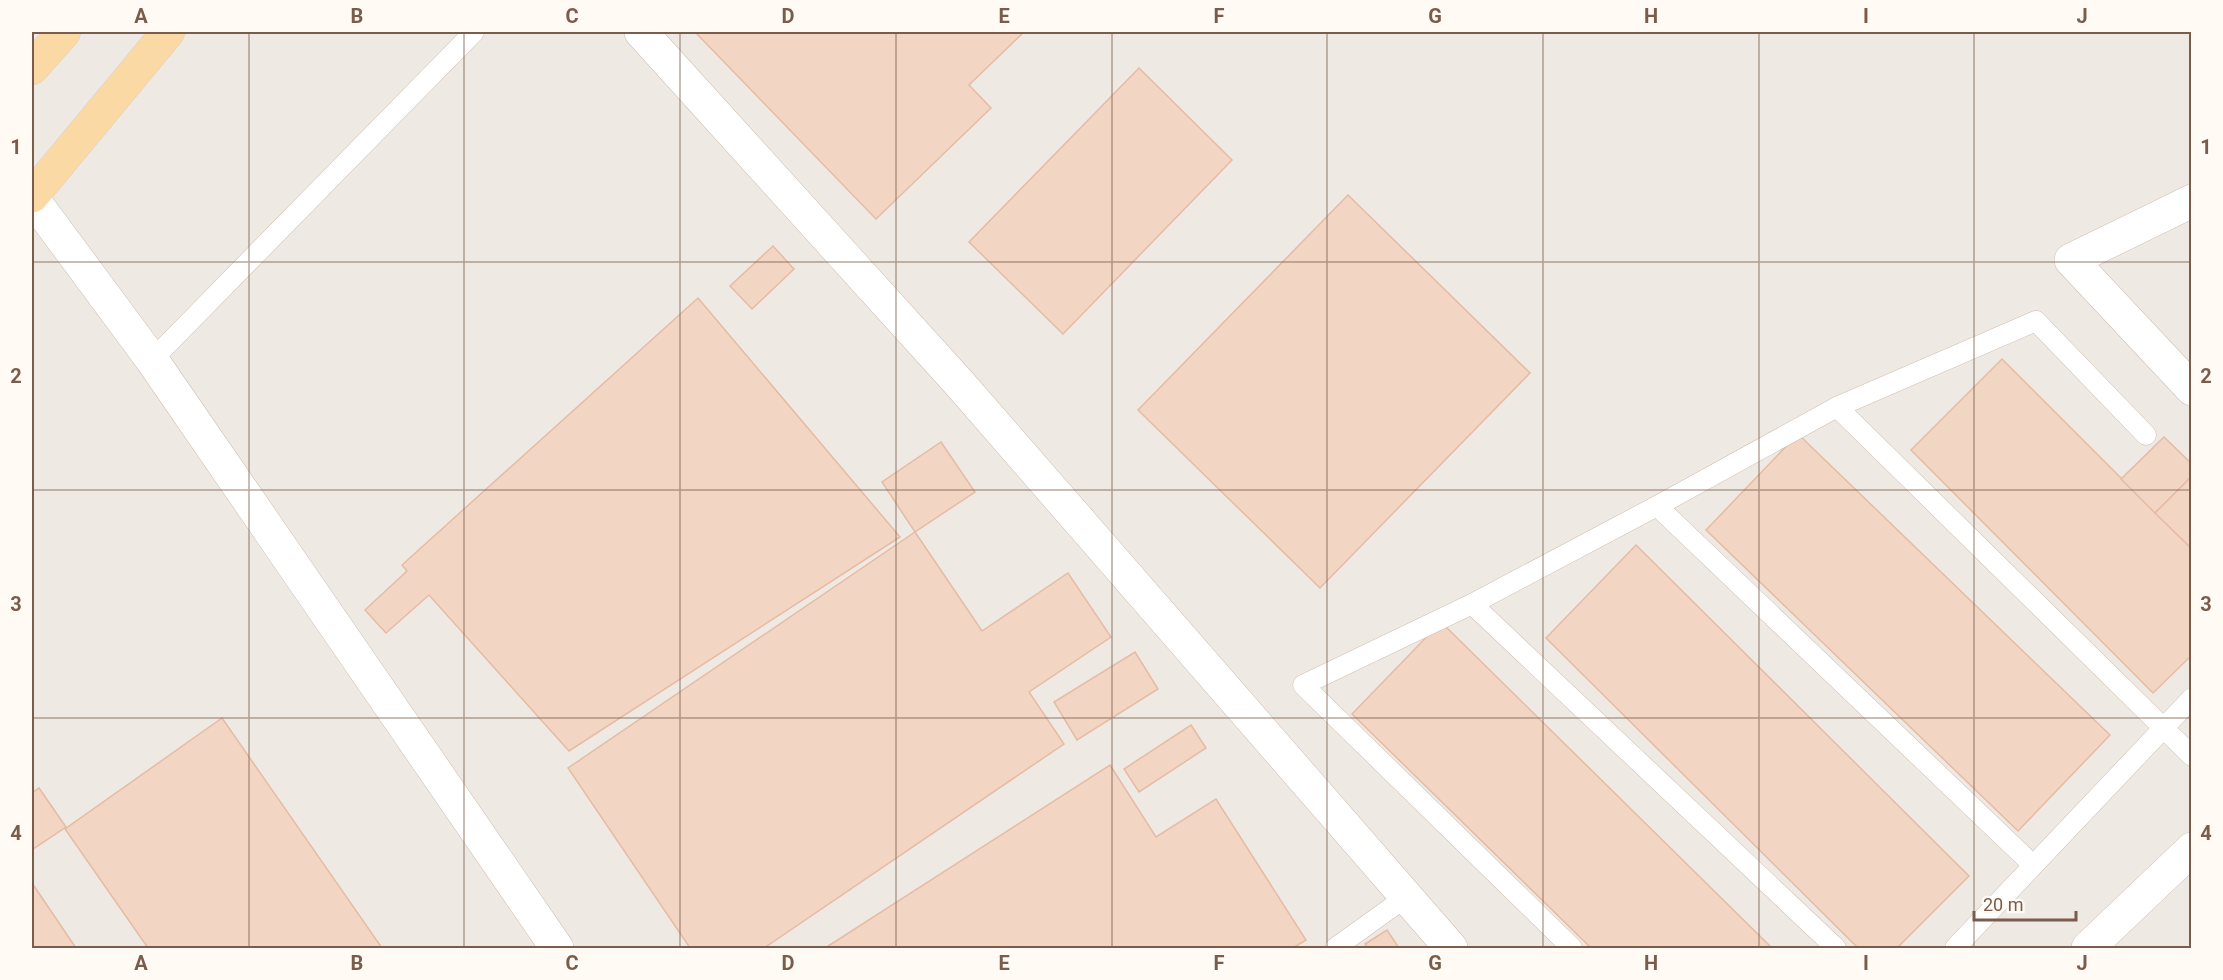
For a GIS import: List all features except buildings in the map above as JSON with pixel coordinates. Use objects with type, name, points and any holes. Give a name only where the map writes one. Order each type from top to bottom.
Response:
[{"type":"main road","points":[[32,68],[64,32]]},
{"type":"main road","points":[[32,197],[168,32]]},
{"type":"street","points":[[641,32],[960,384],[1451,948]]},
{"type":"street","points":[[32,197],[152,360],[557,948]]},
{"type":"street","points":[[2192,201],[2071,260],[2192,389]]},
{"type":"street","points":[[2088,948],[2192,849]]},
{"type":"lane","points":[[152,360],[474,32]]},
{"type":"lane","points":[[1572,948],[1303,685],[1472,604],[1837,407],[2036,321],[2146,435]]},
{"type":"lane","points":[[1837,407],[2192,756]]},
{"type":"lane","points":[[1657,506],[2033,865]]},
{"type":"lane","points":[[1472,604],[1836,948]]},
{"type":"lane","points":[[1955,948],[2192,698]]},
{"type":"lane","points":[[1335,948],[1406,897]]},
{"type":"shaded area","points":[[32,32],[2191,32],[2191,948],[32,948]]}]
